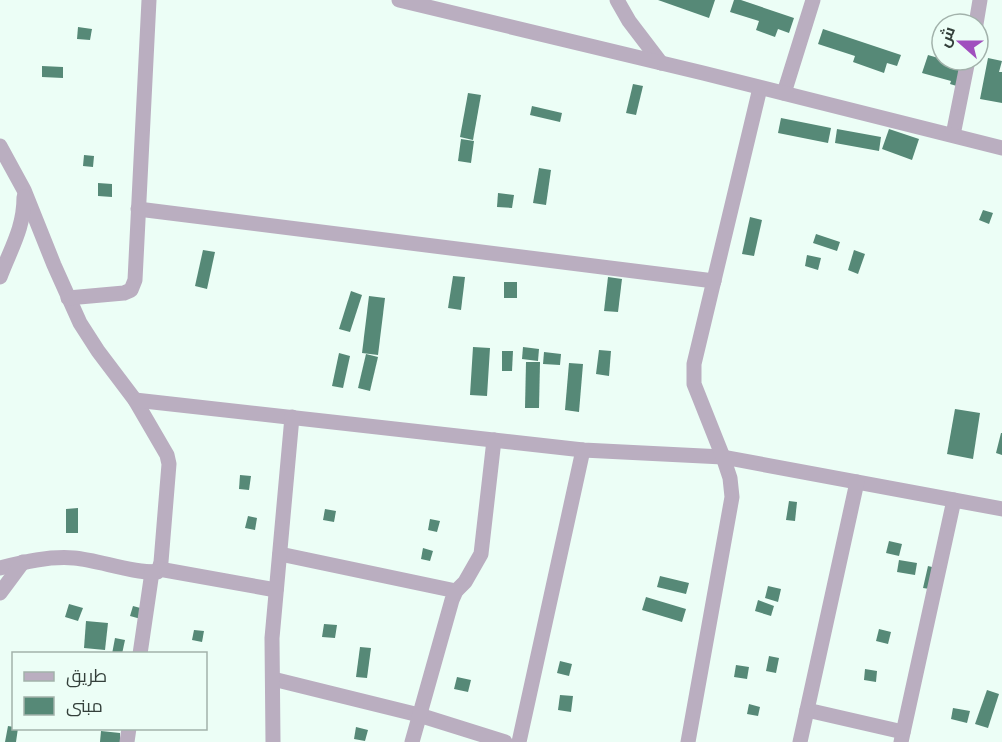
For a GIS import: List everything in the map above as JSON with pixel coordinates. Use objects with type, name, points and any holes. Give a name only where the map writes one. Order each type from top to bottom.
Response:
[{"type":"street","points":[[68,298],[124,293],[131,290],[135,280],[149,0]]},
{"type":"street","points":[[399,0],[1002,148]]},
{"type":"street","points":[[617,0],[629,21],[661,63]]},
{"type":"street","points":[[784,93],[813,0]]},
{"type":"street","points":[[953,135],[966,72]]},
{"type":"street","points":[[688,742],[732,497],[730,478],[723,457],[694,384],[694,364],[760,88]]},
{"type":"street","points":[[0,146],[24,190],[80,323],[135,400],[167,455],[169,464],[156,570],[140,652]]},
{"type":"street","points":[[0,277],[20,228],[24,212],[24,190]]},
{"type":"street","points":[[138,209],[714,281]]},
{"type":"street","points":[[135,400],[583,450],[723,457],[1002,509]]},
{"type":"street","points":[[273,742],[272,638],[292,417]]},
{"type":"street","points":[[411,742],[452,600],[481,554],[494,440]]},
{"type":"street","points":[[519,742],[583,450]]},
{"type":"street","points":[[800,742],[857,482]]},
{"type":"street","points":[[807,710],[902,737],[954,500]]},
{"type":"street","points":[[280,554],[456,591]]},
{"type":"street","points":[[0,568],[23,562],[74,558],[276,590]]},
{"type":"street","points":[[0,593],[23,562]]},
{"type":"street","points":[[273,679],[419,715],[505,742]]},
{"type":"building","points":[[658,0],[715,0],[709,18]]},
{"type":"building","points":[[734,0],[741,0],[794,18],[789,33],[778,29],[775,37],[756,30],[759,21],[730,12]]},
{"type":"building","points":[[78,27],[92,29],[90,40],[77,39]]},
{"type":"building","points":[[823,29],[901,55],[897,66],[887,63],[884,73],[853,62],[855,56],[818,44]]},
{"type":"building","points":[[928,55],[930,56],[930,72],[964,72],[960,87],[950,84],[951,81],[922,73]]},
{"type":"building","points":[[990,58],[1002,61],[999,72],[1002,72],[1002,103],[980,99],[985,72],[990,72]]},
{"type":"building","points":[[42,66],[63,67],[63,78],[42,77]]},
{"type":"building","points":[[633,84],[643,86],[636,115],[626,113]]},
{"type":"building","points":[[468,93],[481,95],[473,140],[460,137]]},
{"type":"building","points":[[532,106],[562,113],[560,122],[530,115]]},
{"type":"building","points":[[781,118],[831,128],[828,143],[778,133]]},
{"type":"building","points":[[837,129],[881,137],[879,151],[835,143]]},
{"type":"building","points":[[889,129],[919,139],[912,160],[882,149]]},
{"type":"building","points":[[461,139],[474,141],[471,163],[458,161]]},
{"type":"building","points":[[84,155],[94,156],[93,167],[83,166]]},
{"type":"building","points":[[539,168],[551,170],[546,205],[533,203]]},
{"type":"building","points":[[98,183],[112,184],[112,197],[98,196]]},
{"type":"building","points":[[498,193],[514,195],[512,208],[497,207]]},
{"type":"building","points":[[983,210],[993,213],[989,224],[979,220]]},
{"type":"building","points":[[750,217],[762,220],[754,256],[742,254]]},
{"type":"building","points":[[816,234],[840,242],[837,251],[813,243]]},
{"type":"building","points":[[203,250],[215,252],[207,289],[195,286]]},
{"type":"building","points":[[854,250],[865,254],[858,274],[848,270]]},
{"type":"building","points":[[807,255],[821,258],[818,270],[805,266]]},
{"type":"building","points":[[453,276],[465,277],[461,310],[448,308]]},
{"type":"building","points":[[608,277],[622,279],[618,312],[604,311]]},
{"type":"building","points":[[504,282],[517,282],[517,298],[504,298]]},
{"type":"building","points":[[351,291],[362,295],[350,332],[339,329]]},
{"type":"building","points":[[369,296],[385,298],[378,355],[362,353]]},
{"type":"building","points":[[473,347],[490,348],[487,396],[470,395]]},
{"type":"building","points":[[523,347],[539,349],[538,361],[522,359]]},
{"type":"building","points":[[599,350],[611,351],[609,376],[596,374]]},
{"type":"building","points":[[502,351],[513,351],[512,371],[502,371]]},
{"type":"building","points":[[544,352],[561,354],[560,365],[543,364]]},
{"type":"building","points":[[339,353],[350,356],[343,388],[332,386]]},
{"type":"building","points":[[366,354],[378,357],[370,391],[358,388]]},
{"type":"building","points":[[526,362],[540,362],[539,408],[525,408]]},
{"type":"building","points":[[569,363],[583,364],[579,412],[565,410]]},
{"type":"building","points":[[955,409],[980,413],[973,459],[947,454]]},
{"type":"building","points":[[1002,433],[1002,455],[996,453]]},
{"type":"building","points":[[240,475],[251,476],[249,490],[239,489]]},
{"type":"building","points":[[789,501],[797,502],[795,521],[786,520]]},
{"type":"building","points":[[78,508],[78,533],[66,533],[66,509]]},
{"type":"building","points":[[325,509],[336,511],[334,522],[323,520]]},
{"type":"building","points":[[248,516],[257,518],[255,530],[245,528]]},
{"type":"building","points":[[430,519],[440,521],[437,532],[428,530]]},
{"type":"building","points":[[889,541],[902,544],[899,556],[886,553]]},
{"type":"building","points":[[423,548],[433,551],[430,561],[421,559]]},
{"type":"building","points":[[899,560],[917,563],[915,575],[897,572]]},
{"type":"building","points":[[928,566],[940,569],[936,590],[923,588]]},
{"type":"building","points":[[660,576],[689,583],[686,594],[657,587]]},
{"type":"building","points":[[768,586],[781,589],[778,602],[765,598]]},
{"type":"building","points":[[646,597],[686,609],[682,622],[642,610]]},
{"type":"building","points":[[758,600],[774,606],[771,616],[755,611]]},
{"type":"building","points":[[69,604],[83,608],[78,621],[65,617]]},
{"type":"building","points":[[133,606],[144,609],[141,619],[130,616]]},
{"type":"building","points":[[86,621],[108,623],[105,650],[84,648]]},
{"type":"building","points":[[324,624],[337,625],[335,638],[322,637]]},
{"type":"building","points":[[879,629],[891,632],[888,644],[876,641]]},
{"type":"building","points":[[194,630],[204,631],[202,642],[192,640]]},
{"type":"building","points":[[115,638],[125,640],[122,652],[112,652]]},
{"type":"building","points":[[360,647],[371,648],[367,678],[356,677]]},
{"type":"building","points":[[769,656],[779,658],[776,673],[766,671]]},
{"type":"building","points":[[560,661],[572,664],[569,676],[557,673]]},
{"type":"building","points":[[736,665],[749,667],[747,679],[734,677]]},
{"type":"building","points":[[865,669],[877,671],[876,682],[864,680]]},
{"type":"building","points":[[457,677],[471,680],[468,692],[454,689]]},
{"type":"building","points":[[987,690],[999,694],[988,728],[975,724]]},
{"type":"building","points":[[560,695],[573,696],[571,712],[558,710]]},
{"type":"building","points":[[749,704],[760,707],[758,716],[747,714]]},
{"type":"building","points":[[953,708],[970,711],[967,723],[951,719]]},
{"type":"building","points":[[8,726],[12,727],[12,730],[18,730],[16,742],[5,742]]},
{"type":"building","points":[[356,727],[368,730],[365,741],[354,739]]},
{"type":"building","points":[[101,731],[120,733],[120,742],[100,742]]}]
